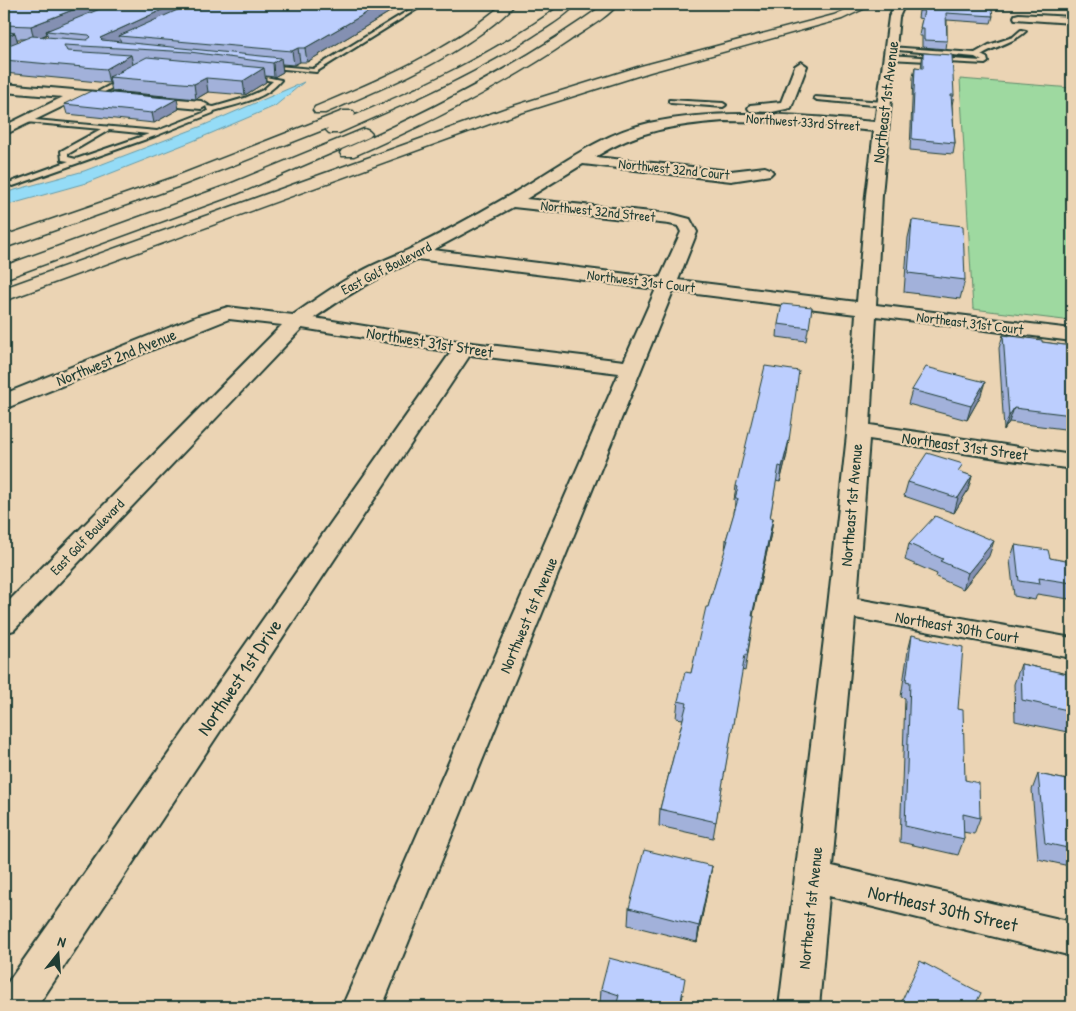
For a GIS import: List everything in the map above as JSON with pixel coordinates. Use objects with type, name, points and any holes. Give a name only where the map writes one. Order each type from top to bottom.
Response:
[{"type":"highway","points":[[4,242],[147,193],[260,150],[362,108],[501,39],[554,4]]},
{"type":"highway","points":[[4,254],[215,178],[370,115],[420,92],[489,56],[539,26],[570,4]]},
{"type":"highway","points":[[4,273],[232,190],[398,119],[508,62],[560,30],[595,4]]},
{"type":"highway","points":[[4,286],[226,204],[400,129],[485,87],[525,64],[575,32],[612,4]]},
{"type":"highway","points":[[730,4],[787,7],[831,4]]},
{"type":"highway","points":[[4,295],[234,211],[565,94],[650,68],[838,17],[868,4]]},
{"type":"highway","points":[[4,230],[117,190],[296,120],[371,88],[438,55],[451,51],[514,8]]},
{"type":"street","name":"Northeast 1st Avenue","points":[[800,1007],[842,606],[858,430],[874,195],[894,17],[900,4]]},
{"type":"street","points":[[1015,4],[1023,31]]},
{"type":"street","points":[[1019,17],[1072,20]]},
{"type":"street","points":[[723,111],[772,108],[786,105],[801,66]]},
{"type":"street","points":[[4,88],[206,108]]},
{"type":"street","points":[[4,131],[77,95]]},
{"type":"street","name":"Northwest 33rd Street","points":[[723,111],[781,118],[882,116]]},
{"type":"street","name":"East Golf Boulevard","points":[[4,623],[297,321],[367,274],[415,253],[510,202],[613,140],[649,127],[723,111]]},
{"type":"street","name":"Northwest 32nd Court","points":[[582,160],[731,176],[765,172]]},
{"type":"street","name":"Northwest 32nd Street","points":[[510,202],[671,219],[684,223]]},
{"type":"street","name":"Northwest 1st Avenue","points":[[362,1007],[667,285],[688,232],[684,223]]},
{"type":"street","name":"Northwest 31st Court","points":[[415,253],[867,310]]},
{"type":"street","name":"Northeast 31st Court","points":[[867,310],[1072,336]]},
{"type":"street","name":"Northwest 31st Street","points":[[228,313],[297,321],[464,348],[632,368]]},
{"type":"street","name":"Northwest 2nd Avenue","points":[[4,402],[205,320],[228,313]]},
{"type":"street","name":"Northwest 1st Drive","points":[[14,1007],[464,348]]},
{"type":"street","name":"Northeast 31st Street","points":[[858,430],[1072,462]]},
{"type":"street","name":"Northeast 30th Court","points":[[842,606],[1072,648]]},
{"type":"street","name":"Northeast 30th Street","points":[[814,877],[1072,939]]},
{"type":"lane","points":[[259,67],[314,71],[422,4]]},
{"type":"lane","points":[[976,56],[991,46],[1015,38],[1023,31]]},
{"type":"lane","points":[[890,53],[976,56],[984,58],[985,62],[979,63],[890,53]]},
{"type":"lane","points":[[93,96],[131,75]]},
{"type":"lane","points":[[206,108],[249,98],[270,87],[278,80],[240,75]]},
{"type":"lane","points":[[817,98],[882,116]]},
{"type":"lane","points":[[671,101],[723,111]]},
{"type":"lane","points":[[10,184],[158,133],[211,112],[206,108]]},
{"type":"lane","points":[[26,120],[158,133]]},
{"type":"lane","points":[[76,161],[65,158],[64,153],[108,128]]},
{"type":"green space","points":[[960,79],[1072,88],[1072,321],[973,309]]},
{"type":"water","points":[[304,82],[275,106],[193,141],[86,183],[4,206],[4,193],[84,171],[202,126]]},
{"type":"building","points":[[4,4],[88,4],[31,26],[4,25]]},
{"type":"building","points":[[112,4],[175,4],[100,38],[102,40],[281,58],[273,63],[190,52],[64,45],[67,51],[131,55],[106,69],[4,60],[4,47],[32,36],[87,40],[91,37],[89,35],[46,31]]},
{"type":"building","points":[[191,4],[382,4],[305,48],[298,48],[292,51],[119,36]]},
{"type":"building","points":[[920,4],[991,4],[993,16],[946,13],[947,41],[924,40],[924,28],[920,28],[924,11],[919,11]]},
{"type":"building","points":[[4,31],[15,33],[4,37]]},
{"type":"building","points":[[923,53],[952,55],[954,95],[951,95],[955,143],[912,139],[915,67],[923,68]]},
{"type":"building","points":[[147,57],[264,68],[243,81],[206,78],[194,84],[109,77]]},
{"type":"building","points":[[91,91],[177,99],[152,113],[64,104]]},
{"type":"building","points":[[912,220],[963,226],[965,280],[908,273]]},
{"type":"building","points":[[782,304],[812,307],[809,328],[778,324]]},
{"type":"building","points":[[1003,335],[1072,346],[1072,415],[1014,408],[1009,416]]},
{"type":"building","points":[[765,366],[799,371],[789,440],[782,467],[779,466],[770,518],[773,518],[752,616],[754,616],[747,655],[745,655],[716,822],[660,809],[687,703],[678,701],[685,672],[691,673],[706,607],[708,607],[728,540],[726,540],[738,499],[735,499],[738,487],[736,486]]},
{"type":"building","points":[[926,367],[985,382],[971,406],[912,390]]},
{"type":"building","points":[[927,453],[963,464],[958,471],[972,476],[958,498],[908,482]]},
{"type":"building","points":[[935,516],[994,541],[968,573],[940,561],[943,559],[909,544]]},
{"type":"building","points":[[1015,545],[1048,550],[1050,558],[1071,562],[1072,583],[1039,578],[1040,584],[1019,581]]},
{"type":"building","points":[[912,635],[963,647],[958,709],[963,710],[965,780],[979,783],[980,818],[963,814],[964,839],[905,826],[910,682],[906,681]]},
{"type":"building","points":[[1021,664],[1072,675],[1072,711],[1022,700]]},
{"type":"building","points":[[1038,774],[1072,781],[1072,849],[1045,843]]},
{"type":"building","points":[[644,850],[712,866],[699,926],[629,908]]},
{"type":"building","points":[[609,958],[685,978],[680,1007],[616,1007],[619,995],[601,989]]},
{"type":"building","points":[[920,961],[981,993],[974,1007],[899,1007]]}]
